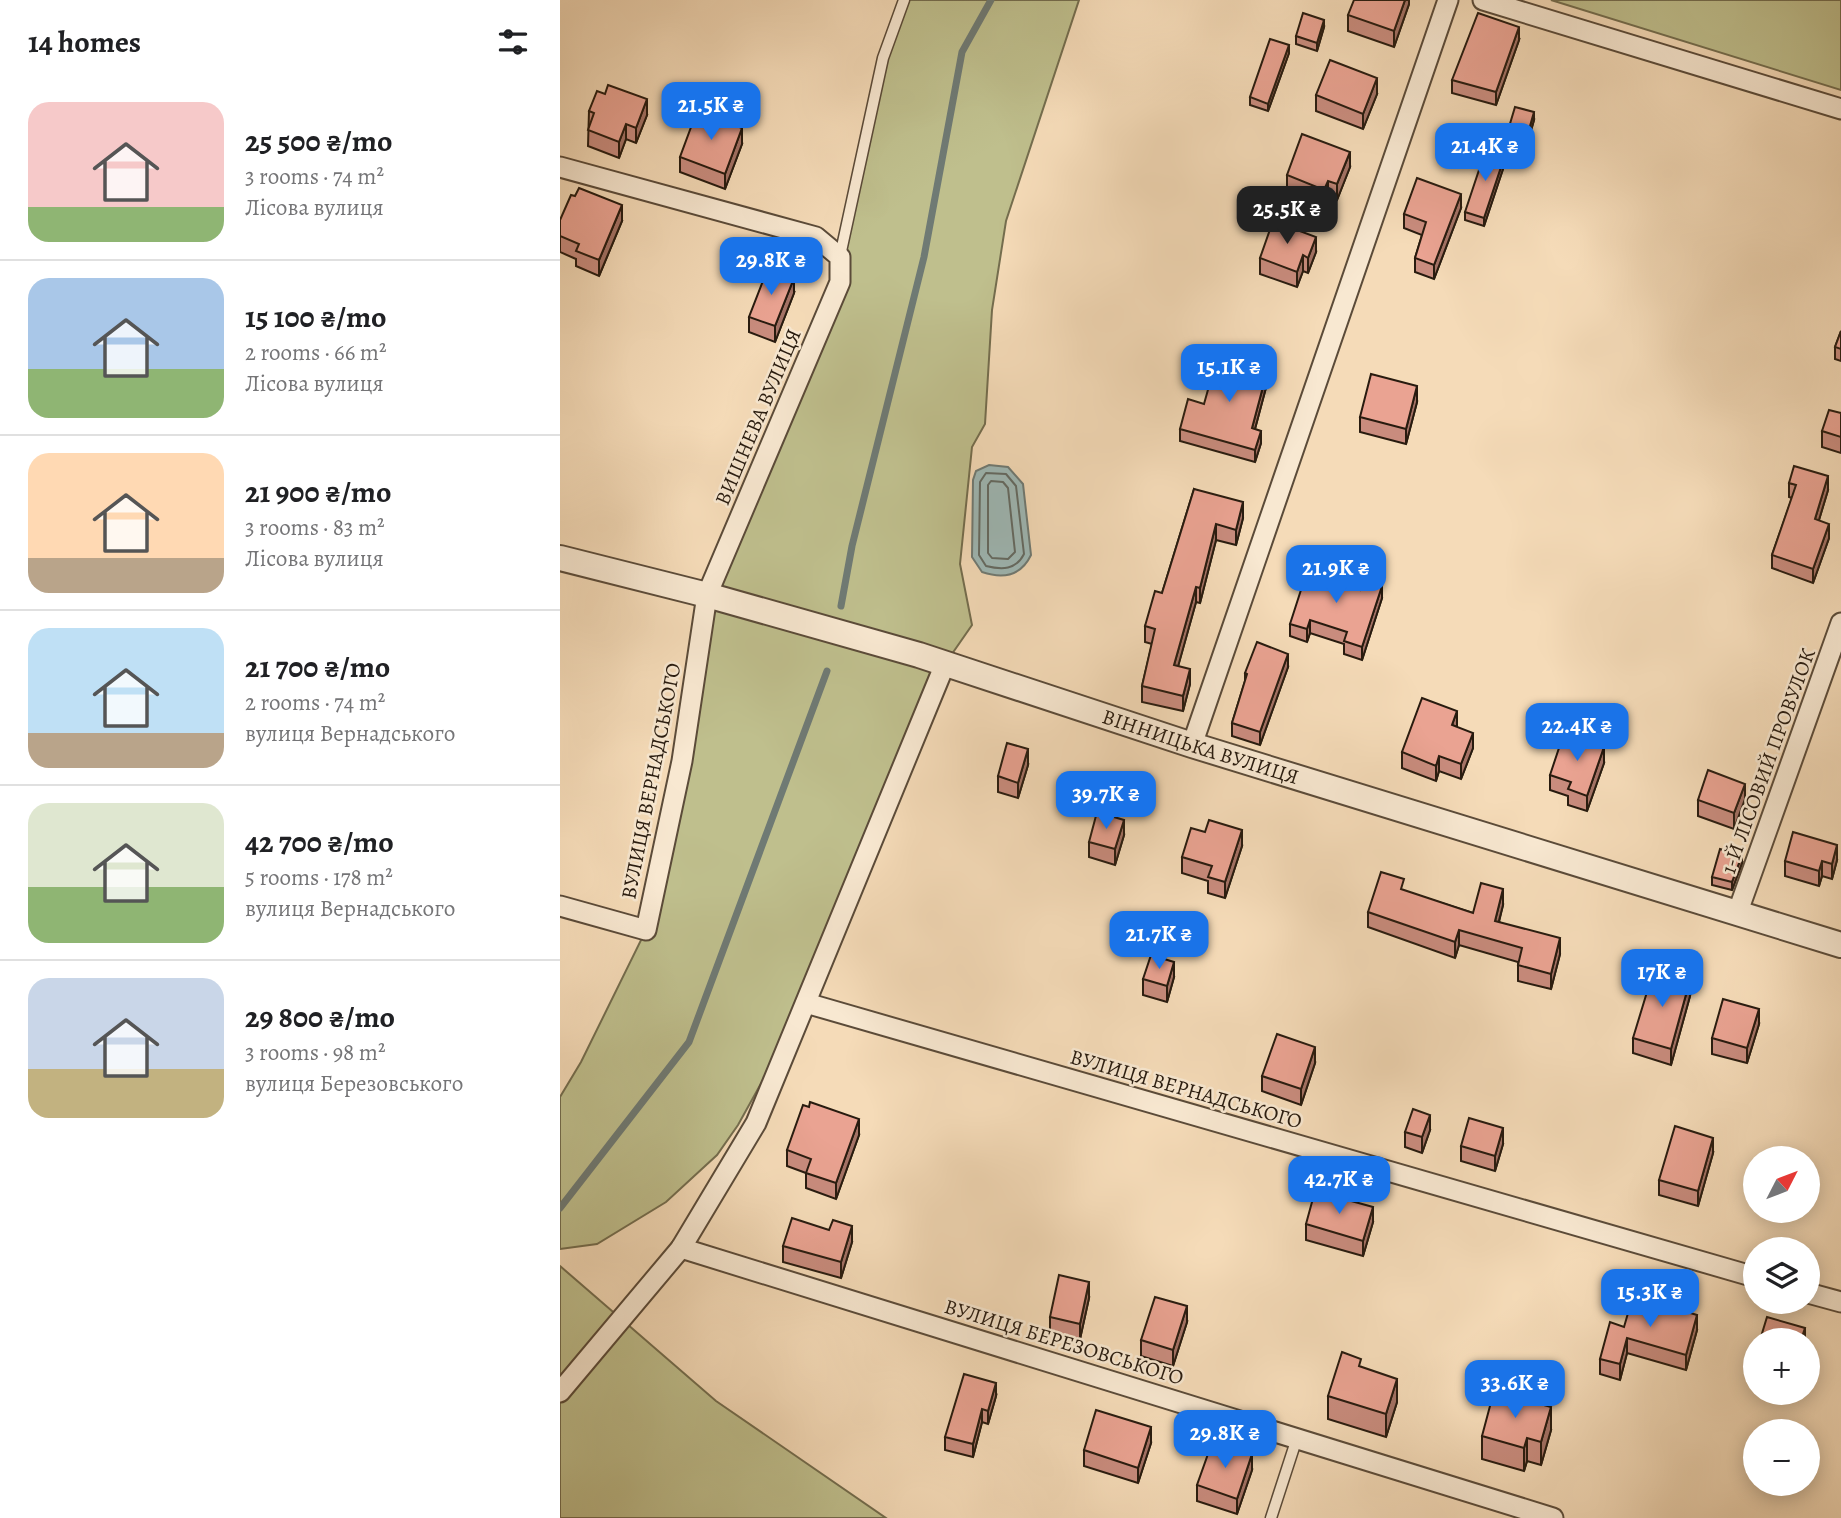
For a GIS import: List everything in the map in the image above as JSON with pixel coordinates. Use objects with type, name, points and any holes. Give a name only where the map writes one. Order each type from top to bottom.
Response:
[{"type":"street","points":[[1192,745],[1448,0]]},
{"type":"street","points":[[1483,0],[1841,109]]},
{"type":"street","points":[[560,167],[816,237],[840,257]]},
{"type":"street","name":"ВИШНЕВА ВУЛИЦЯ","points":[[707,595],[840,282],[840,257]]},
{"type":"street","name":"ВІННИЦЬКА ВУЛИЦЯ","points":[[560,558],[707,595],[945,664],[1192,745],[1841,945]]},
{"type":"street","name":"ВУЛИЦЯ ВЕРНАДСЬКОГО","points":[[560,906],[646,930],[682,761],[707,595]]},
{"type":"street","name":"1-Й ЛІСОВИЙ ПРОВУЛОК","points":[[1737,914],[1841,624]]},
{"type":"street","points":[[560,1392],[681,1248],[756,1123],[945,664]]},
{"type":"street","name":"ВУЛИЦЯ ВЕРНАДСЬКОГО","points":[[806,1003],[1743,1275]]},
{"type":"street","name":"ВУЛИЦЯ БЕРЕЗОВСЬКОГО","points":[[681,1248],[1553,1518]]},
{"type":"street","points":[[1820,1296],[1841,1302]]},
{"type":"lane","points":[[840,257],[883,58],[904,0]]},
{"type":"lane","points":[[1271,1518],[1297,1438]]},
{"type":"green space","points":[[904,0],[1079,0],[1006,221],[992,310],[985,424],[972,447],[960,564],[972,625],[945,664],[809,997],[738,1125],[717,1155],[666,1202],[597,1244],[560,1249],[560,1097],[581,1062],[646,930],[707,595],[840,282],[883,58]]},
{"type":"green space","points":[[1551,0],[1841,0],[1841,90]]},
{"type":"green space","points":[[560,1266],[716,1401],[886,1518],[560,1518]]},
{"type":"water","points":[[989,465],[1008,467],[1023,484],[1031,555],[1022,568],[1011,574],[982,572],[972,557],[973,480],[976,471]]},
{"type":"building","points":[[1354,0],[1405,0],[1394,31],[1348,15]]},
{"type":"building","points":[[1303,13],[1324,20],[1317,43],[1296,36]]},
{"type":"building","points":[[1478,13],[1519,27],[1496,92],[1452,80]]},
{"type":"building","points":[[1270,39],[1289,45],[1268,104],[1250,97]]},
{"type":"building","points":[[1330,60],[1377,78],[1363,114],[1316,95]]},
{"type":"building","points":[[608,85],[647,99],[636,128],[626,124],[619,142],[588,130],[594,113],[589,111],[597,91],[605,94]]},
{"type":"building","points":[[1515,107],[1534,112],[1528,133],[1509,127]]},
{"type":"building","points":[[697,111],[742,128],[725,174],[680,157]]},
{"type":"building","points":[[1302,134],[1350,152],[1337,184],[1328,181],[1324,190],[1287,175]]},
{"type":"building","points":[[1486,149],[1505,155],[1484,218],[1465,212]]},
{"type":"building","points":[[1417,178],[1461,194],[1434,265],[1415,258],[1426,222],[1404,214]]},
{"type":"building","points":[[579,188],[622,205],[599,260],[576,251],[579,244],[560,236],[560,220],[571,195],[575,196]]},
{"type":"building","points":[[1273,221],[1316,237],[1308,258],[1303,255],[1297,272],[1260,258]]},
{"type":"building","points":[[768,268],[794,278],[775,326],[749,317]]},
{"type":"building","points":[[1841,331],[1841,349],[1835,347]]},
{"type":"building","points":[[1218,354],[1268,368],[1252,428],[1261,431],[1255,450],[1180,429],[1188,399],[1204,404]]},
{"type":"building","points":[[1371,374],[1417,386],[1406,429],[1360,417]]},
{"type":"building","points":[[1829,410],[1841,413],[1841,437],[1822,431]]},
{"type":"building","points":[[1794,466],[1828,476],[1815,519],[1829,524],[1813,569],[1772,555],[1796,485],[1789,483]]},
{"type":"building","points":[[1194,489],[1243,502],[1236,530],[1216,524],[1200,588],[1196,587],[1174,665],[1190,669],[1183,696],[1142,686],[1155,629],[1145,626],[1155,591],[1162,593]]},
{"type":"building","points":[[1310,562],[1327,568],[1324,578],[1360,590],[1363,580],[1382,586],[1362,647],[1344,641],[1347,632],[1310,620],[1307,629],[1290,624]]},
{"type":"building","points":[[1257,642],[1288,654],[1260,732],[1232,723],[1247,674],[1245,673]]},
{"type":"building","points":[[1422,698],[1457,711],[1452,725],[1473,733],[1461,764],[1439,756],[1436,766],[1402,752]]},
{"type":"building","points":[[1564,733],[1604,747],[1587,796],[1568,789],[1571,782],[1550,775]]},
{"type":"building","points":[[1007,743],[1028,749],[1018,783],[998,776]]},
{"type":"building","points":[[1708,770],[1745,784],[1734,813],[1698,800]]},
{"type":"building","points":[[1097,812],[1124,820],[1115,849],[1089,842]]},
{"type":"building","points":[[1209,820],[1242,830],[1225,882],[1208,877],[1212,866],[1182,857],[1191,828],[1205,832]]},
{"type":"building","points":[[1793,832],[1837,845],[1832,864],[1822,861],[1819,871],[1785,861]]},
{"type":"building","points":[[1720,849],[1742,855],[1732,882],[1712,877]]},
{"type":"building","points":[[1381,872],[1404,879],[1401,889],[1473,913],[1481,883],[1503,889],[1495,921],[1560,938],[1551,974],[1518,965],[1522,948],[1459,930],[1455,942],[1368,912]]},
{"type":"building","points":[[1151,955],[1174,962],[1167,986],[1143,979]]},
{"type":"building","points":[[1654,969],[1690,980],[1671,1049],[1633,1038]]},
{"type":"building","points":[[1723,999],[1759,1009],[1747,1048],[1712,1038]]},
{"type":"building","points":[[1277,1034],[1315,1047],[1301,1089],[1262,1076]]},
{"type":"building","points":[[810,1102],[859,1119],[836,1183],[806,1173],[811,1159],[787,1150],[803,1105],[809,1107]]},
{"type":"building","points":[[1413,1109],[1430,1115],[1422,1137],[1405,1132]]},
{"type":"building","points":[[1469,1118],[1503,1128],[1495,1156],[1461,1146]]},
{"type":"building","points":[[1675,1126],[1713,1138],[1698,1191],[1659,1180]]},
{"type":"building","points":[[1315,1191],[1373,1207],[1363,1241],[1306,1224]]},
{"type":"building","points":[[792,1218],[829,1230],[833,1220],[852,1226],[841,1262],[783,1246]]},
{"type":"building","points":[[1059,1275],[1089,1282],[1080,1324],[1050,1317]]},
{"type":"building","points":[[1633,1296],[1697,1315],[1686,1355],[1627,1338],[1620,1364],[1600,1359],[1610,1322],[1624,1327]]},
{"type":"building","points":[[1155,1297],[1187,1306],[1173,1350],[1141,1340]]},
{"type":"building","points":[[1767,1317],[1805,1328],[1764,1328]]},
{"type":"building","points":[[1342,1352],[1361,1359],[1359,1366],[1397,1379],[1386,1414],[1328,1396]]},
{"type":"building","points":[[964,1374],[996,1383],[988,1411],[982,1409],[973,1444],[945,1437]]},
{"type":"building","points":[[1494,1391],[1551,1407],[1541,1442],[1527,1438],[1524,1448],[1482,1436]]},
{"type":"building","points":[[1096,1410],[1151,1427],[1138,1468],[1084,1450]]},
{"type":"building","points":[[1213,1440],[1252,1454],[1237,1499],[1197,1485]]},
{"type":"waterway","points":[[841,606],[852,546],[924,257],[962,52],[991,0]]},
{"type":"waterway","points":[[560,1208],[689,1042],[827,671]]}]
